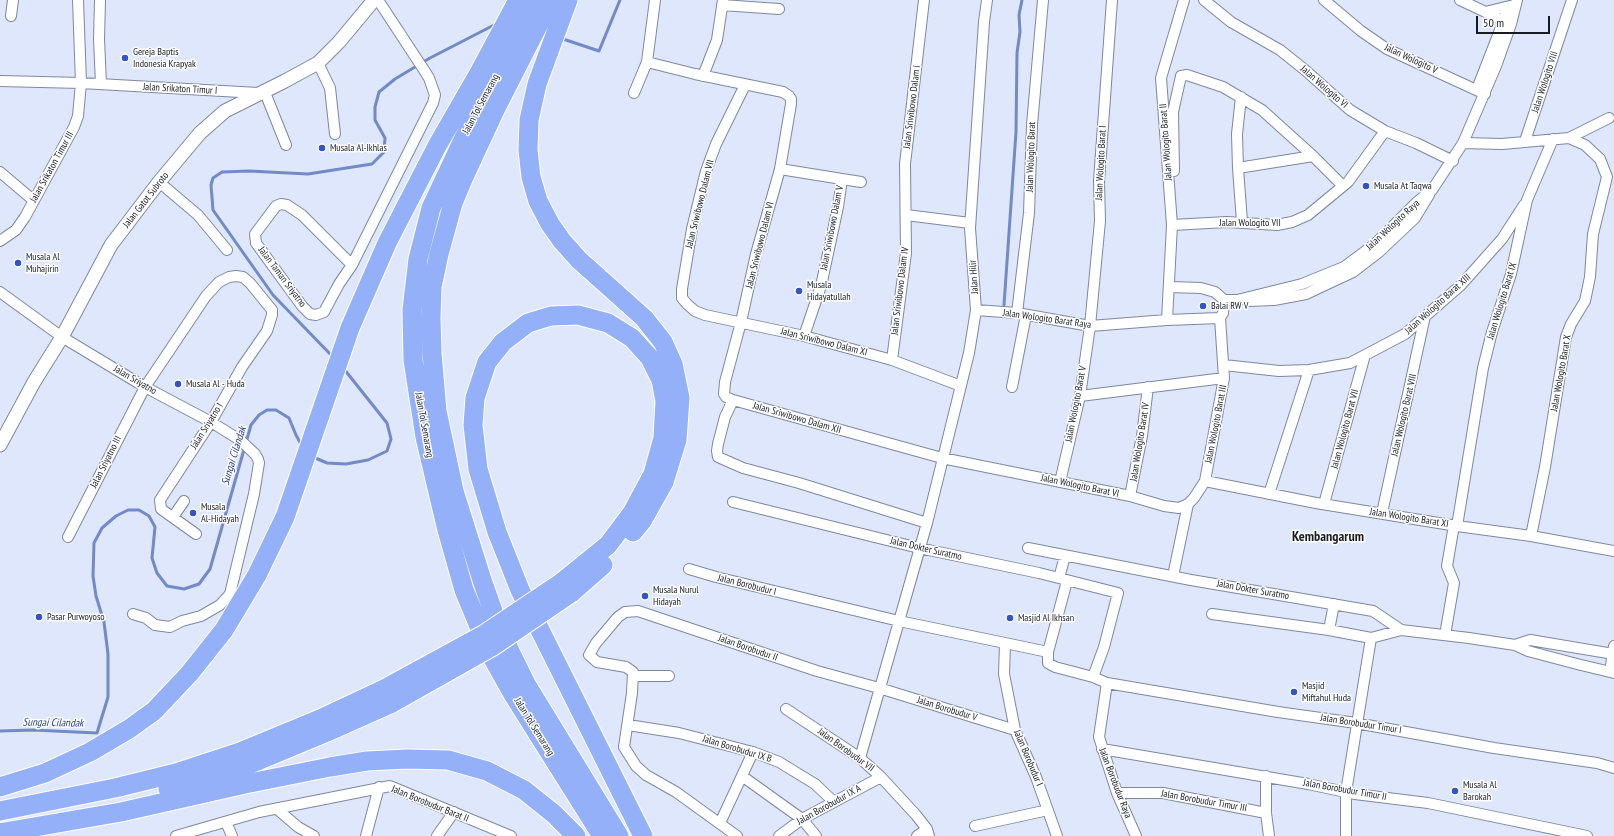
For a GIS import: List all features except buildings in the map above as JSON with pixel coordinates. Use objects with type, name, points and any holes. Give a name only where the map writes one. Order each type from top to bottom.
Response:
[{"type":"highway","points":[[0,787],[45,773],[90,752],[129,729],[154,710],[189,674],[224,630],[258,575],[285,517],[298,484],[350,328],[387,243],[437,146],[480,73],[518,0]]},
{"type":"highway","points":[[0,832],[118,800],[176,773],[240,752],[320,719],[388,696],[485,634],[566,588],[616,554],[642,521],[664,482],[677,440],[680,398],[674,364],[664,342],[644,318],[579,260],[566,246],[550,224],[538,201],[531,177],[528,150],[529,120],[553,3]]},
{"type":"highway","name":"Jalan Tol Semarang","points":[[553,3],[508,69],[463,140],[431,208],[418,259],[412,310],[413,360],[425,437],[447,530],[464,590],[491,655],[514,696],[602,836]]},
{"type":"highway","name":"Jalan Tol Semarang","points":[[508,69],[453,203],[439,254],[432,287],[432,353],[437,411],[454,491],[500,631],[526,684],[619,836]]},
{"type":"highway","points":[[566,588],[608,545],[632,513],[653,474],[663,438],[666,401],[661,380],[650,358],[632,338],[608,323],[578,315],[551,316],[528,323],[503,342],[487,362],[475,398],[473,425],[478,469],[497,532],[520,590],[643,836]]},
{"type":"highway","points":[[0,811],[118,800],[245,784],[367,761],[407,759],[448,760],[487,771],[524,790],[554,814],[576,836]]},
{"type":"highway","points":[[0,822],[118,800]]},
{"type":"street","points":[[11,16],[13,0]]},
{"type":"street","points":[[78,0],[81,83]]},
{"type":"street","points":[[100,0],[98,39],[101,84]]},
{"type":"street","name":"Jalan Gatot Subroto","points":[[358,18],[362,0]]},
{"type":"street","name":"Jalan Gatot Subroto","points":[[0,445],[34,382],[62,337],[111,245],[159,182],[200,133],[224,111],[286,81],[318,63],[339,42],[374,0]]},
{"type":"street","name":"Jalan Taman Sriyatno","points":[[352,265],[302,215],[287,205],[281,204],[276,206],[255,234],[256,243],[302,306],[310,314],[316,315],[324,312],[339,284],[352,265],[433,103],[435,95],[433,87],[424,70],[378,0]]},
{"type":"street","points":[[634,93],[647,62],[655,0]]},
{"type":"street","name":"Jalan Sriwibowo Dalam I","points":[[906,215],[905,164],[924,0]]},
{"type":"street","name":"Jalan Hilir","points":[[919,548],[969,353],[976,310],[970,222],[984,22],[987,0]]},
{"type":"street","name":"Jalan Wologito Barat","points":[[1012,387],[1021,314],[1029,213],[1032,126],[1043,0]]},
{"type":"street","name":"Jalan Wologito Barat I","points":[[1090,326],[1100,221],[1098,181],[1112,0]]},
{"type":"street","name":"Jalan Wologito Barat II","points":[[1167,320],[1172,225],[1161,78],[1184,0]]},
{"type":"street","name":"Jalan Wologito VI","points":[[1204,0],[1231,22],[1280,50],[1350,110],[1385,131],[1416,143],[1453,161]]},
{"type":"street","name":"Jalan Wologito V","points":[[1324,0],[1361,31],[1387,49],[1481,92]]},
{"type":"street","points":[[1460,0],[1508,23]]},
{"type":"street","name":"Jalan Wologito VIII","points":[[1525,141],[1572,0]]},
{"type":"street","points":[[703,76],[717,40],[723,2],[779,9]]},
{"type":"street","points":[[1485,12],[1514,4]]},
{"type":"street","points":[[1169,287],[1201,288],[1215,292],[1224,300],[1252,302],[1274,300],[1306,294],[1353,272],[1379,252],[1415,218],[1432,190],[1453,161],[1463,143],[1514,4]]},
{"type":"street","points":[[647,62],[703,76],[745,84]]},
{"type":"street","points":[[318,63],[330,88],[335,134]]},
{"type":"street","points":[[1172,225],[1173,112],[1181,76],[1195,76],[1223,87],[1262,110],[1313,156],[1343,186]]},
{"type":"street","name":"Jalan Srikaton Timur I","points":[[0,82],[81,83],[261,92]]},
{"type":"street","name":"Jalan Srikaton Timur III","points":[[0,241],[16,230],[25,217],[74,128],[80,106],[81,83]]},
{"type":"street","name":"Jalan Sriwibowo Dalam VI","points":[[741,322],[756,254],[780,169],[791,104],[791,99],[789,96],[783,92],[745,84]]},
{"type":"street","name":"Jalan Sriwibowo Dalam VII","points":[[687,304],[682,298],[682,289],[692,229],[706,171],[716,144],[745,84]]},
{"type":"street","points":[[261,92],[286,145]]},
{"type":"street","points":[[1241,97],[1237,134],[1242,222]]},
{"type":"street","points":[[1463,143],[1502,144],[1569,138],[1609,118]]},
{"type":"street","name":"Jalan Wologito VII","points":[[1172,225],[1242,222],[1277,225],[1292,222],[1308,214],[1348,182],[1385,131]]},
{"type":"street","name":"Jalan Wologito Barat X","points":[[1531,536],[1545,467],[1566,337],[1571,324],[1585,301],[1590,277],[1593,234],[1608,177],[1600,159],[1585,144],[1569,138]]},
{"type":"street","name":"Jalan Wologito Barat IX","points":[[1445,635],[1454,583],[1447,566],[1483,368],[1492,332],[1511,274],[1527,200],[1553,139]]},
{"type":"street","points":[[1238,168],[1313,156]]},
{"type":"street","name":"Jalan Sriwibowo Dalam V","points":[[780,169],[842,179],[838,208],[821,286],[804,336]]},
{"type":"street","points":[[0,172],[33,200]]},
{"type":"street","points":[[842,179],[861,182]]},
{"type":"street","points":[[159,182],[198,215],[227,250]]},
{"type":"street","name":"Jalan Wologito Barat XIII","points":[[1224,365],[1279,371],[1309,370],[1350,363],[1405,334],[1461,285],[1502,239],[1527,200]]},
{"type":"street","points":[[906,215],[970,222]]},
{"type":"street","name":"Jalan Sriwibowo Dalam IV","points":[[892,360],[906,253],[906,215]]},
{"type":"street","name":"Jalan Sriyatno I","points":[[145,386],[206,296],[219,282],[229,277],[243,277],[250,283],[272,310],[271,323],[267,331],[242,367],[211,422],[160,500],[161,509],[196,534]]},
{"type":"street","points":[[0,292],[62,337]]},
{"type":"street","name":"Jalan Wologito Barat III","points":[[1205,481],[1224,378],[1220,318],[1223,313],[1224,300]]},
{"type":"street","name":"Jalan Sriwibowo Dalam XI","points":[[687,304],[695,311],[705,315],[804,336],[892,360],[961,386]]},
{"type":"street","name":"Jalan Wologito Barat Raya","points":[[976,310],[1021,314],[1090,326],[1167,320],[1220,318]]},
{"type":"street","name":"Jalan Wologito Barat VIII","points":[[1382,514],[1426,316]]},
{"type":"street","points":[[741,322],[724,388],[724,394],[726,397],[733,400],[725,417],[718,444],[718,457],[743,468],[799,483],[926,522]]},
{"type":"street","name":"Jalan Wologito Barat V","points":[[1060,482],[1080,396],[1090,326]]},
{"type":"street","name":"Jalan Sriyatno","points":[[62,337],[240,440],[255,454],[259,463],[258,476],[230,594],[220,605],[201,616],[182,621],[170,627],[155,625],[146,618],[132,614]]},
{"type":"street","name":"Jalan Wologito Barat VII","points":[[1324,504],[1365,355]]},
{"type":"street","points":[[1269,494],[1309,370]]},
{"type":"street","name":"Jalan Wologito Barat IV","points":[[1080,396],[1224,378]]},
{"type":"street","name":"Jalan Sriyatno III","points":[[68,537],[145,386]]},
{"type":"street","name":"Jalan Wologito Barat IV","points":[[1130,496],[1142,436],[1148,387]]},
{"type":"street","name":"Jalan Sriwibowo Dalam XII","points":[[733,400],[942,458]]},
{"type":"street","name":"Jalan Wologito Barat VI","points":[[942,458],[1130,496],[1164,506],[1179,508],[1188,504]]},
{"type":"street","points":[[1173,576],[1188,504],[1194,498],[1205,481]]},
{"type":"street","name":"Jalan Wologito Barat XI","points":[[1205,481],[1382,514],[1455,526],[1531,536],[1614,551]]},
{"type":"street","points":[[173,517],[184,501]]},
{"type":"street","name":"Jalan Dokter Suratmo","points":[[733,502],[919,548],[1115,592],[1118,595],[1104,646],[1093,677]]},
{"type":"street","points":[[860,758],[919,548]]},
{"type":"street","name":"Jalan Dokter Suratmo","points":[[1028,548],[1173,576],[1373,611],[1401,630]]},
{"type":"street","points":[[1005,643],[1048,652],[1063,580],[1065,556]]},
{"type":"street","name":"Jalan Borobudur I","points":[[689,569],[716,577],[899,621],[1005,643],[1004,674],[1015,730],[1036,777],[1057,836]]},
{"type":"street","points":[[1329,630],[1334,604]]},
{"type":"street","name":"Jalan Borobudur II","points":[[634,676],[630,669],[597,662],[589,655],[596,643],[618,617],[625,612],[638,611],[810,668],[879,688]]},
{"type":"street","name":"Jalan Dokter Suratmo","points":[[1212,614],[1329,630],[1371,638],[1401,630],[1515,645],[1528,651],[1612,672]]},
{"type":"street","points":[[1346,836],[1346,792],[1356,722],[1371,638]]},
{"type":"street","name":"Jalan Dokter Suratmo","points":[[1515,645],[1530,640],[1614,651]]},
{"type":"street","points":[[1612,672],[1614,651]]},
{"type":"street","name":"Jalan Borobudur Timur I","points":[[1048,652],[1048,662],[1052,666],[1093,677],[1107,683],[1278,712],[1356,722],[1494,748],[1597,763],[1614,768]]},
{"type":"street","points":[[669,676],[634,676],[624,747],[636,766],[646,775],[676,792],[736,836]]},
{"type":"street","name":"Jalan Borobudur Raya","points":[[1107,683],[1099,737],[1117,792],[1136,836]]},
{"type":"street","name":"Jalan Borobudur V","points":[[879,688],[1015,730]]},
{"type":"street","name":"Jalan Borobudur VII","points":[[786,709],[860,758],[881,777],[916,815],[928,833]]},
{"type":"street","name":"Jalan Borobudur IX B","points":[[628,725],[679,733],[753,752],[779,762],[797,772],[815,784],[834,802]]},
{"type":"street","name":"Jalan Borobudur Timur II","points":[[1102,749],[1266,776],[1346,792],[1428,803],[1587,836]]},
{"type":"street","points":[[720,823],[753,752]]},
{"type":"street","points":[[742,776],[802,819],[816,836]]},
{"type":"street","points":[[1266,776],[1266,813],[1269,836]]},
{"type":"street","name":"Jalan Borobudur IX A","points":[[779,836],[802,819],[881,777]]},
{"type":"street","name":"Jalan Borobudur Barat II","points":[[176,836],[259,812],[390,786],[511,836]]},
{"type":"street","points":[[366,836],[379,787]]},
{"type":"street","name":"Jalan Borobudur Timur III","points":[[1117,792],[1163,793],[1266,813]]},
{"type":"street","points":[[277,809],[298,827],[314,836]]},
{"type":"street","points":[[975,826],[1048,810]]},
{"type":"street","points":[[436,836],[454,812]]},
{"type":"street","points":[[226,822],[232,836]]},
{"type":"street","points":[[917,836],[928,833]]},
{"type":"waterway","points":[[560,38],[599,51],[620,0]]},
{"type":"waterway","points":[[1004,305],[1016,132],[1017,53],[1020,32],[1019,15],[1022,0]]},
{"type":"waterway","name":"Sungai Cilandak","points":[[333,357],[273,295],[213,210],[211,185],[213,178],[222,172],[249,171],[308,174],[372,164],[384,152],[385,138],[375,120],[375,107],[379,92],[395,79],[430,58],[496,24]]},
{"type":"waterway","name":"Sungai Cilandak","points":[[313,457],[327,463],[346,464],[368,460],[387,451],[391,439],[387,423],[344,369]]},
{"type":"waterway","name":"Sungai Cilandak","points":[[0,731],[33,730],[97,733],[108,697],[108,654],[104,622],[96,596],[93,576],[94,543],[102,528],[116,516],[128,510],[139,510],[149,516],[155,527],[152,558],[157,573],[167,586],[184,589],[199,584],[210,569],[251,425],[259,415],[267,410],[276,410],[289,418],[302,446]]},
{"type":"place","name":"Gereja Baptis Indonesia Krapyak","points":[[125,58]]},
{"type":"place","name":"Musala Al-Ikhlas","points":[[322,148]]},
{"type":"place","name":"Musala At Taqwa","points":[[1366,186]]},
{"type":"place","name":"Musala Al Muhajirin","points":[[18,263]]},
{"type":"place","name":"Musala Hidayatullah","points":[[799,291]]},
{"type":"place","name":"Balai RW V","points":[[1203,306]]},
{"type":"place","name":"Musala Al - Huda","points":[[178,384]]},
{"type":"place","name":"Musala Al-Hidayah","points":[[193,513]]},
{"type":"place","name":"Musala Nurul Hidayah","points":[[645,596]]},
{"type":"place","name":"Pasar Purwoyoso","points":[[39,617]]},
{"type":"place","name":"Masjid Al Ikhsan","points":[[1010,618]]},
{"type":"place","name":"Masjid Miftahul Huda","points":[[1294,692]]},
{"type":"place","name":"Musala Al Barokah","points":[[1455,791]]},
{"type":"district","name":"Kembangarum","points":[[1328,537]]}]
